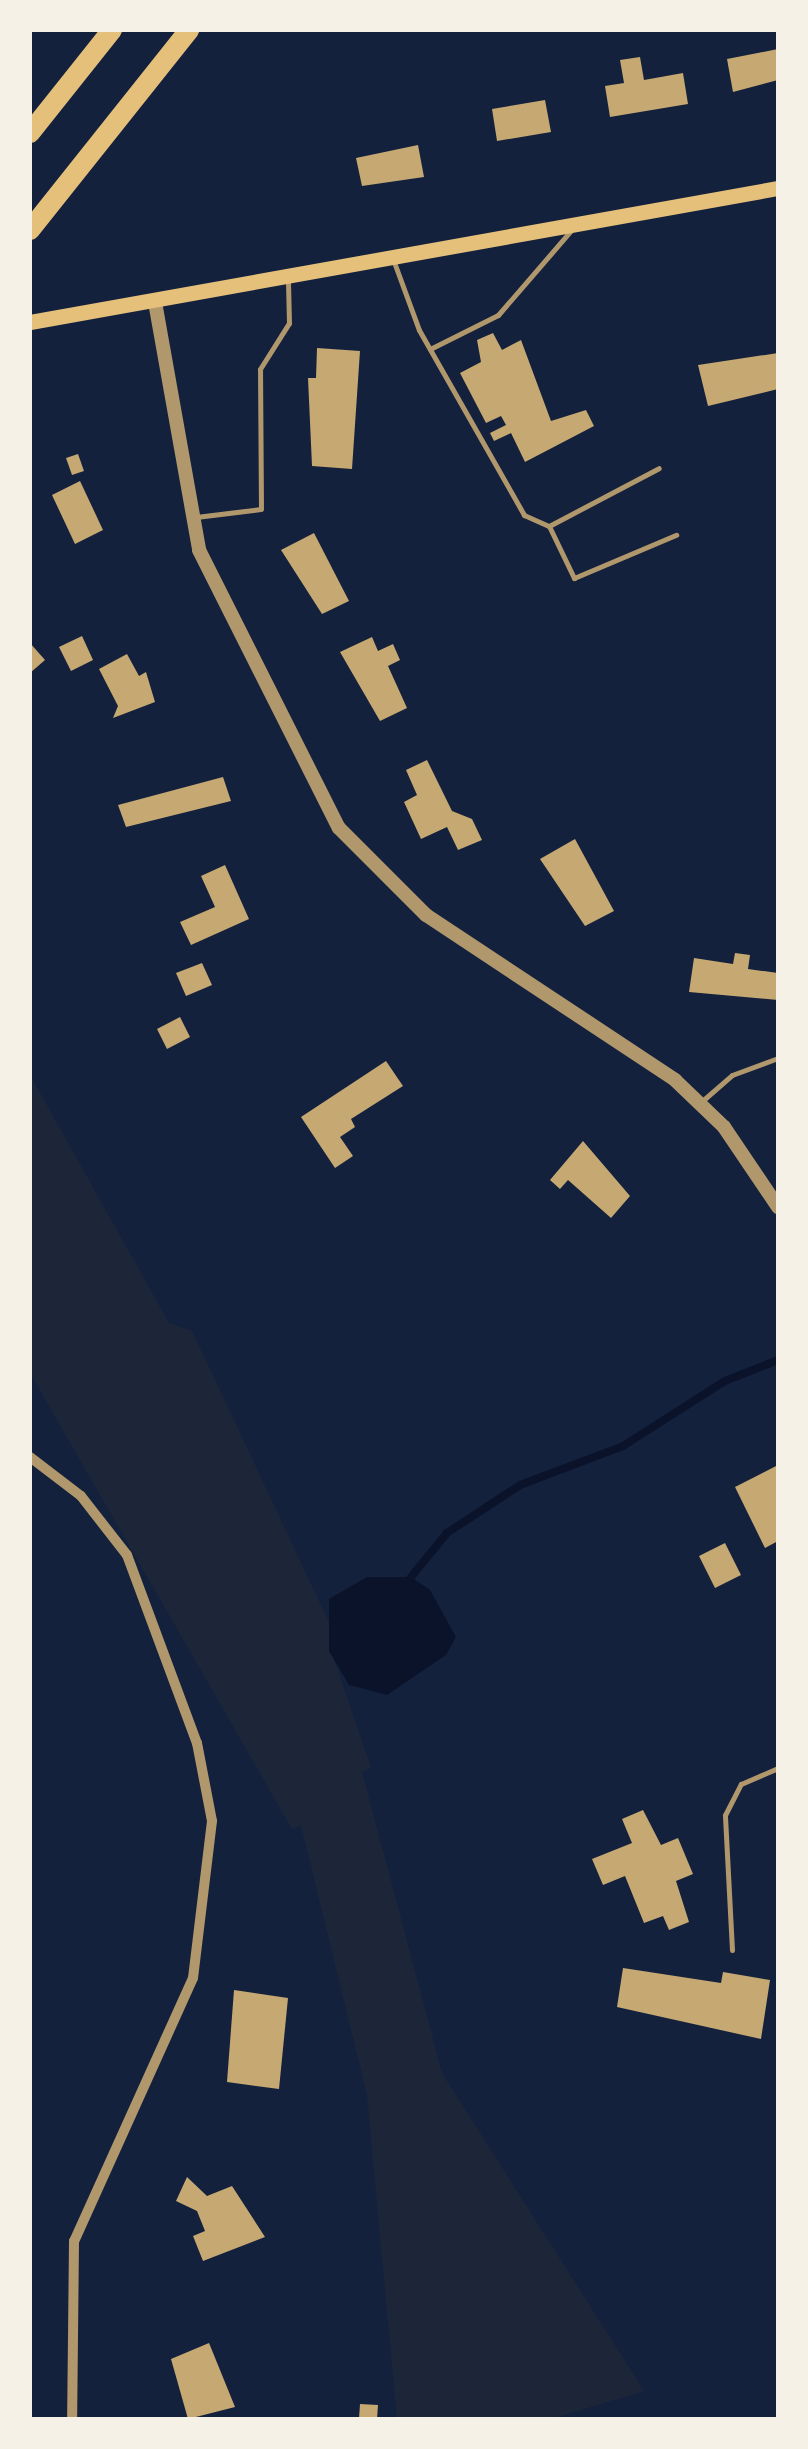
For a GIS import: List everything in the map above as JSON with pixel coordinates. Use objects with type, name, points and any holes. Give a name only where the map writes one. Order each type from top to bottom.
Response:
[{"type":"highway","points":[[30,133],[112,30]]},
{"type":"highway","points":[[30,230],[189,30]]},
{"type":"main road","points":[[30,322],[288,281],[778,188]]},
{"type":"street","points":[[155,302],[190,517],[213,586],[356,852],[426,916],[701,1102],[778,1207]]},
{"type":"street","points":[[30,1457],[81,1496],[127,1555],[197,1743],[212,1821],[193,1978],[74,2241],[72,2419]]},
{"type":"lane","points":[[430,349],[498,315],[576,224]]},
{"type":"lane","points":[[394,262],[430,349],[524,515],[549,526],[574,578],[676,536]]},
{"type":"lane","points":[[190,517],[261,509],[260,369],[289,323],[288,281]]},
{"type":"lane","points":[[549,526],[659,468]]},
{"type":"lane","points":[[701,1102],[732,1075],[778,1058]]},
{"type":"lane","points":[[732,1950],[725,1815],[741,1784],[778,1768]]},
{"type":"shaded area","points":[[30,1075],[169,1323],[192,1331],[342,1650],[332,1654],[371,1767],[362,1772],[442,2073],[644,2391],[551,2419],[397,2419],[367,2095],[301,1825],[292,1829],[30,1373]]},
{"type":"shaded area","points":[[367,1577],[411,1577],[430,1590],[456,1637],[446,1655],[387,1695],[349,1685],[329,1651],[329,1599]]},
{"type":"building","points":[[778,49],[778,80],[733,92],[727,59]]},
{"type":"building","points":[[640,57],[644,80],[683,73],[688,104],[610,117],[605,86],[624,83],[620,60]]},
{"type":"building","points":[[545,100],[551,132],[497,141],[492,109]]},
{"type":"building","points":[[418,145],[424,177],[362,186],[356,158]]},
{"type":"building","points":[[493,333],[502,350],[521,340],[551,421],[586,410],[594,426],[525,462],[511,433],[494,441],[490,433],[506,425],[501,416],[486,423],[460,373],[481,362],[477,340]]},
{"type":"building","points":[[317,348],[360,351],[352,469],[312,466],[308,378],[316,378]]},
{"type":"building","points":[[778,353],[778,389],[708,406],[698,365]]},
{"type":"building","points":[[78,454],[84,471],[72,475],[66,458]]},
{"type":"building","points":[[80,481],[103,530],[75,544],[52,495]]},
{"type":"building","points":[[314,533],[349,601],[322,614],[281,550]]},
{"type":"building","points":[[82,636],[93,660],[71,671],[59,647]]},
{"type":"building","points":[[372,637],[378,651],[393,644],[400,660],[388,666],[407,708],[380,721],[340,652]]},
{"type":"building","points":[[30,643],[45,660],[30,673]]},
{"type":"building","points":[[127,654],[139,676],[146,672],[155,702],[113,718],[118,706],[99,669]]},
{"type":"building","points":[[427,760],[452,811],[472,819],[482,840],[458,850],[447,827],[421,839],[404,802],[417,795],[406,770]]},
{"type":"building","points":[[223,777],[231,801],[126,827],[118,805]]},
{"type":"building","points":[[575,839],[614,911],[585,926],[540,859]]},
{"type":"building","points":[[225,865],[249,919],[191,945],[180,922],[215,907],[201,876]]},
{"type":"building","points":[[735,953],[750,955],[748,969],[778,973],[778,1000],[689,992],[694,958],[733,964]]},
{"type":"building","points":[[202,963],[212,985],[186,996],[176,973]]},
{"type":"building","points":[[180,1017],[190,1037],[167,1049],[157,1029]]},
{"type":"building","points":[[386,1061],[403,1086],[351,1119],[355,1127],[340,1137],[353,1156],[335,1168],[301,1117]]},
{"type":"building","points":[[583,1141],[630,1196],[611,1218],[568,1180],[560,1189],[550,1180]]},
{"type":"building","points":[[778,1465],[778,1541],[765,1548],[735,1487]]},
{"type":"building","points":[[725,1543],[741,1575],[715,1588],[699,1556]]},
{"type":"building","points":[[643,1810],[661,1845],[678,1838],[693,1874],[676,1881],[689,1922],[669,1930],[663,1916],[644,1923],[625,1876],[603,1885],[592,1859],[632,1843],[622,1819]]},
{"type":"building","points":[[623,1968],[721,1983],[723,1972],[770,1980],[761,2039],[617,2007]]},
{"type":"building","points":[[234,1990],[288,1998],[279,2089],[227,2082]]},
{"type":"building","points":[[187,2177],[207,2196],[232,2186],[265,2237],[203,2261],[193,2236],[205,2231],[197,2211],[176,2201]]},
{"type":"building","points":[[209,2343],[235,2407],[188,2419],[171,2359]]},
{"type":"building","points":[[360,2404],[378,2405],[377,2419],[359,2419]]},
{"type":"waterway","points":[[411,1577],[447,1533],[520,1485],[623,1446],[725,1381],[778,1360]]}]
